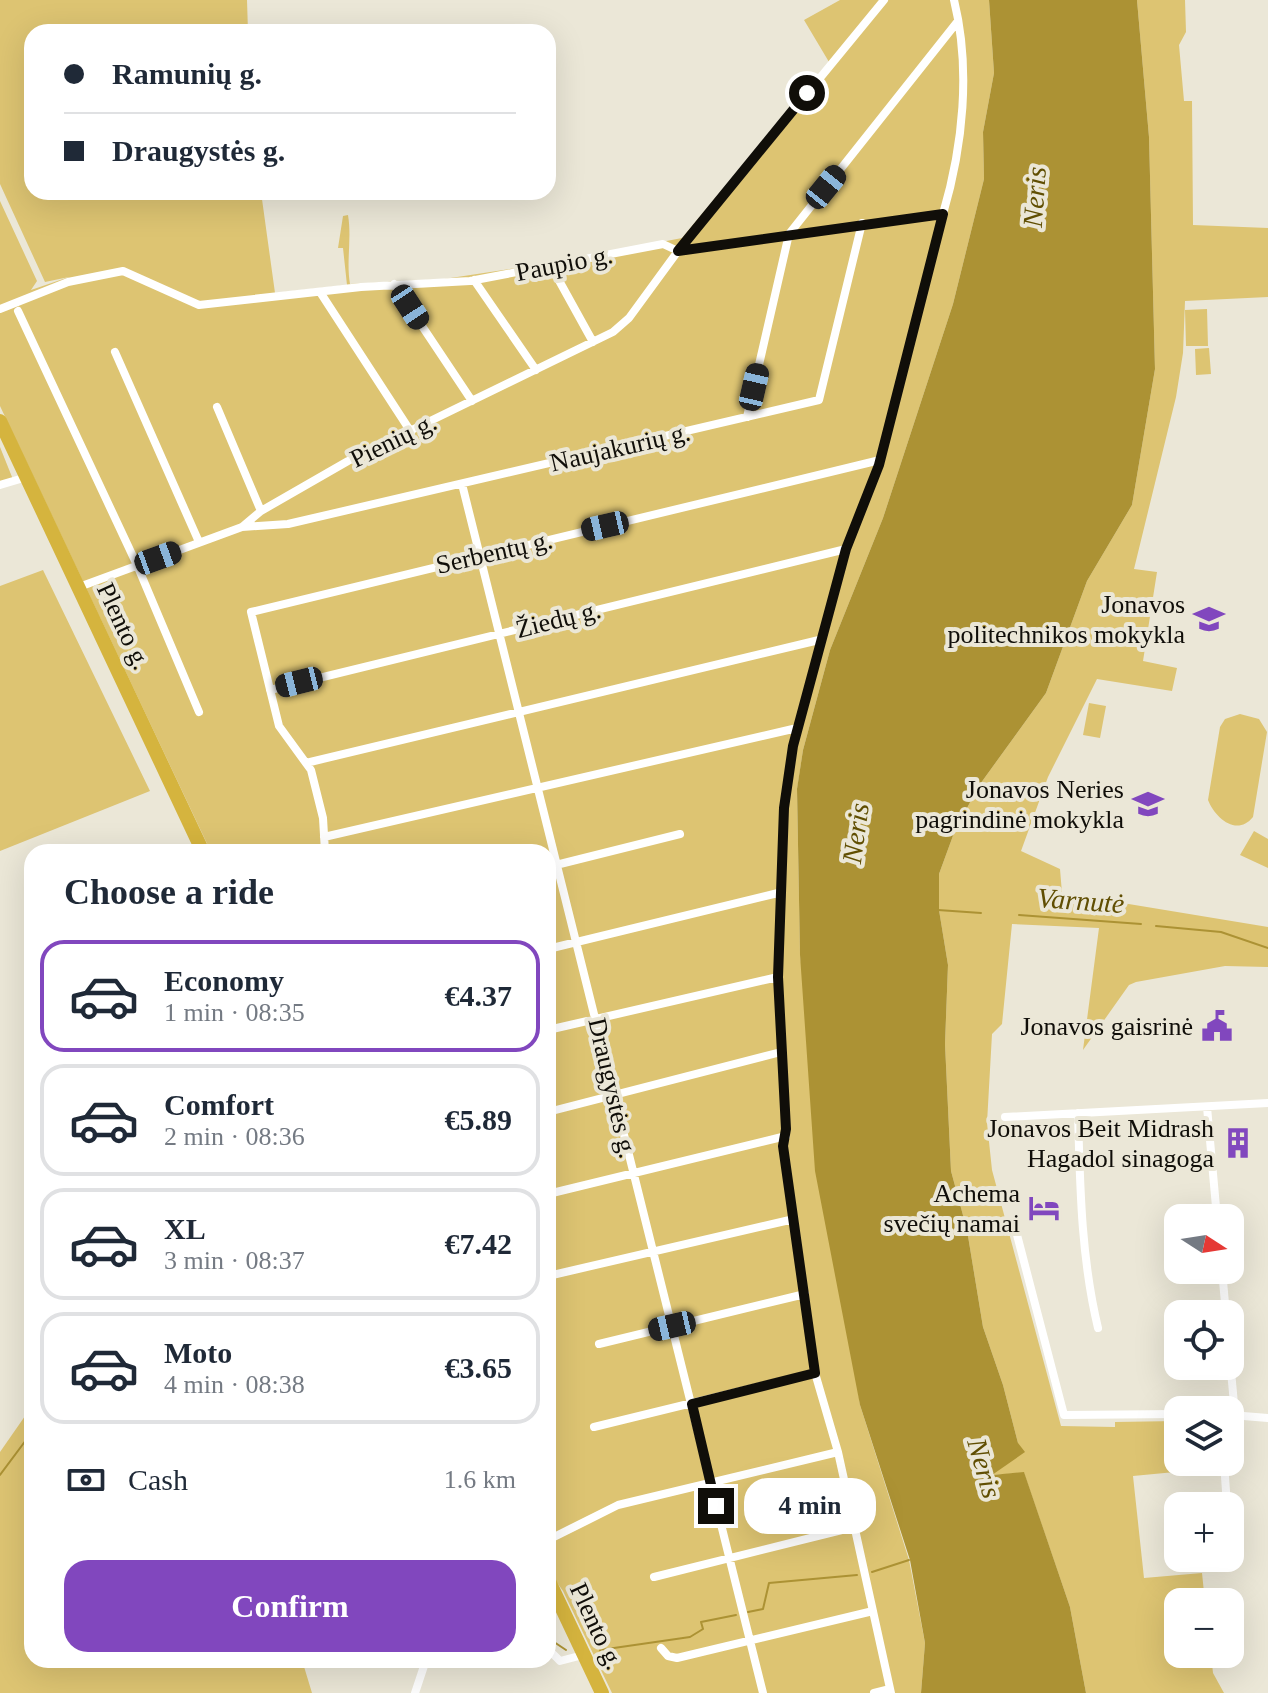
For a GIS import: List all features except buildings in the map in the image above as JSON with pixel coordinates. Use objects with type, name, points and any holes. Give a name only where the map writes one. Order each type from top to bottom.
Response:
[{"type":"highway","name":"Plento g.","points":[[0,421],[199,844]]},
{"type":"highway","name":"Plento g.","points":[[556,1596],[602,1693]]},
{"type":"street","name":"Pienių g.","points":[[79,587],[242,527],[261,511],[348,461],[613,332],[629,318],[678,251],[884,0]]},
{"type":"street","points":[[874,1693],[891,1691],[838,1452],[815,1373],[783,1146],[786,1136],[778,977],[784,808],[797,728],[819,640],[846,549],[880,460],[958,149],[963,85],[954,0]]},
{"type":"street","points":[[747,417],[789,234],[958,21]]},
{"type":"street","name":"Paupio g.","points":[[0,309],[68,282],[123,271],[199,305],[394,284],[474,280],[663,244],[678,251],[943,214]]},
{"type":"street","name":"Naujakurių g.","points":[[242,527],[288,524],[819,400],[862,223]]},
{"type":"street","points":[[551,266],[593,342]]},
{"type":"street","points":[[474,280],[536,370]]},
{"type":"street","points":[[394,284],[472,401]]},
{"type":"street","points":[[320,292],[411,432]]},
{"type":"street","points":[[18,311],[137,565],[199,712]]},
{"type":"street","points":[[115,352],[199,542]]},
{"type":"street","points":[[217,407],[261,511]]},
{"type":"street","name":"Serbentų g.","points":[[270,690],[250,615],[258,609],[880,460]]},
{"type":"street","points":[[0,485],[27,477]]},
{"type":"street","name":"Draugystės g.","points":[[462,484],[554,844]]},
{"type":"street","name":"Žiedų g.","points":[[270,690],[846,549]]},
{"type":"street","points":[[306,763],[819,640]]},
{"type":"street","points":[[270,690],[279,726],[306,763],[317,790],[324,844]]},
{"type":"street","points":[[324,837],[797,728]]},
{"type":"street","points":[[556,866],[680,834]]},
{"type":"street","name":"Draugystės g.","points":[[556,853],[763,1693]]},
{"type":"street","points":[[556,947],[782,892]]},
{"type":"street","points":[[556,1028],[778,977]]},
{"type":"street","points":[[556,1110],[781,1052]]},
{"type":"street","points":[[1005,1117],[1268,1103]]},
{"type":"street","points":[[1207,1107],[1216,1204]]},
{"type":"street","points":[[1078,1113],[1080,1217],[1087,1283],[1098,1328]]},
{"type":"street","points":[[556,1192],[786,1136]]},
{"type":"street","points":[[556,1274],[794,1219]]},
{"type":"street","points":[[1016,1231],[1064,1415],[1164,1414]]},
{"type":"street","points":[[599,1344],[805,1294]]},
{"type":"street","points":[[594,1427],[815,1373]]},
{"type":"street","points":[[1244,1416],[1268,1418]]},
{"type":"street","points":[[556,1536],[618,1505],[838,1452]]},
{"type":"street","points":[[654,1577],[727,1556],[854,1527]]},
{"type":"street","points":[[661,1648],[668,1656],[677,1658],[873,1611]]},
{"type":"street","points":[[556,1657],[560,1661],[583,1655]]},
{"type":"street","points":[[415,1693],[423,1668]]},
{"type":"shaded area","points":[[0,0],[247,0],[248,24],[24,24],[24,200],[262,200],[275,293],[347,285],[343,248],[338,248],[343,216],[348,215],[350,284],[444,279],[563,261],[682,238],[829,62],[804,20],[840,0],[989,0],[994,73],[983,132],[984,179],[953,304],[883,518],[830,650],[803,750],[797,790],[800,955],[860,1405],[909,1560],[925,1643],[921,1693],[612,1693],[556,1581],[556,844],[207,844],[0,406],[0,201],[37,281],[31,290],[69,277],[45,282],[0,184]]},
{"type":"shaded area","points":[[1137,0],[1185,0],[1186,32],[1179,45],[1184,101],[1192,101],[1193,225],[1268,228],[1268,297],[1185,301],[1183,353],[1176,397],[1134,569],[1157,572],[1143,661],[1177,668],[1172,691],[1097,679],[1048,777],[1021,851],[1060,869],[1062,893],[1268,927],[1268,967],[1225,966],[1129,985],[1083,1050],[1099,928],[1012,924],[1002,1024],[992,1034],[987,1123],[992,1170],[1061,1426],[1115,1427],[1115,1422],[1164,1421],[1164,1473],[1133,1476],[1144,1578],[1202,1573],[1204,1588],[1164,1588],[1164,1668],[1212,1668],[1224,1693],[1086,1693],[1070,1607],[1024,1473],[990,1475],[1018,1443],[983,1327],[967,1230],[951,1171],[945,1044],[948,965],[939,910],[939,874],[954,833],[978,787],[1046,693],[1087,581],[1132,505],[1155,369],[1149,137]]},
{"type":"shaded area","points":[[1207,309],[1208,346],[1186,346],[1185,310]]},
{"type":"shaded area","points":[[1209,348],[1211,374],[1196,375],[1195,349]]},
{"type":"shaded area","points":[[0,447],[14,482],[0,485]]},
{"type":"shaded area","points":[[43,570],[150,791],[0,851],[0,586]]},
{"type":"shaded area","points":[[1089,703],[1106,706],[1100,738],[1083,735]]},
{"type":"shaded area","points":[[1240,714],[1259,719],[1267,732],[1253,817],[1247,823],[1234,825],[1221,819],[1208,800],[1220,727],[1225,719]]},
{"type":"shaded area","points":[[1254,831],[1268,839],[1268,868],[1240,855]]},
{"type":"shaded area","points":[[24,1418],[24,1668],[304,1668],[312,1693],[0,1693],[0,1452]]},
{"type":"water","name":"Neris","points":[[989,0],[1137,0],[1149,137],[1155,369],[1132,505],[1087,581],[1046,693],[978,787],[954,833],[939,874],[939,910],[948,965],[945,1044],[951,1171],[967,1230],[983,1327],[1018,1443],[1025,1452],[992,1475],[1024,1472],[1070,1607],[1086,1693],[921,1693],[925,1643],[910,1560],[860,1405],[815,1171],[800,955],[797,789],[803,750],[830,650],[883,518],[953,304],[984,179],[983,132],[994,73]]},
{"type":"waterway","name":"Varnutė","points":[[938,910],[981,913]]},
{"type":"waterway","name":"Varnutė","points":[[1019,915],[1141,924]]},
{"type":"waterway","name":"Varnutė","points":[[1156,926],[1221,932],[1268,948]]},
{"type":"waterway","points":[[0,1475],[24,1443]]},
{"type":"waterway","points":[[872,1572],[909,1560]]},
{"type":"waterway","points":[[748,1612],[763,1609],[769,1583],[857,1575]]},
{"type":"waterway","points":[[600,1650],[690,1637],[703,1629],[701,1622],[736,1615]]},
{"type":"waterway","points":[[556,1643],[566,1650]]},
{"type":"place","name":"Jonavos politechnikos mokykla","points":[[1209,619]]},
{"type":"place","name":"Jonavos Neries pagrindinė mokykla","points":[[1148,804]]},
{"type":"place","name":"Jonavos gaisrinė","points":[[1217,1026]]},
{"type":"place","name":"Jonavos Beit Midrash Hagadol sinagoga","points":[[1238,1143]]},
{"type":"place","name":"Achema svečių namai","points":[[1044,1208]]},
{"type":"route","points":[[716,1506],[692,1404],[815,1373],[783,1146],[786,1129],[778,977],[784,808],[793,746],[819,640],[846,549],[879,465],[943,214],[678,251],[807,93]]}]
